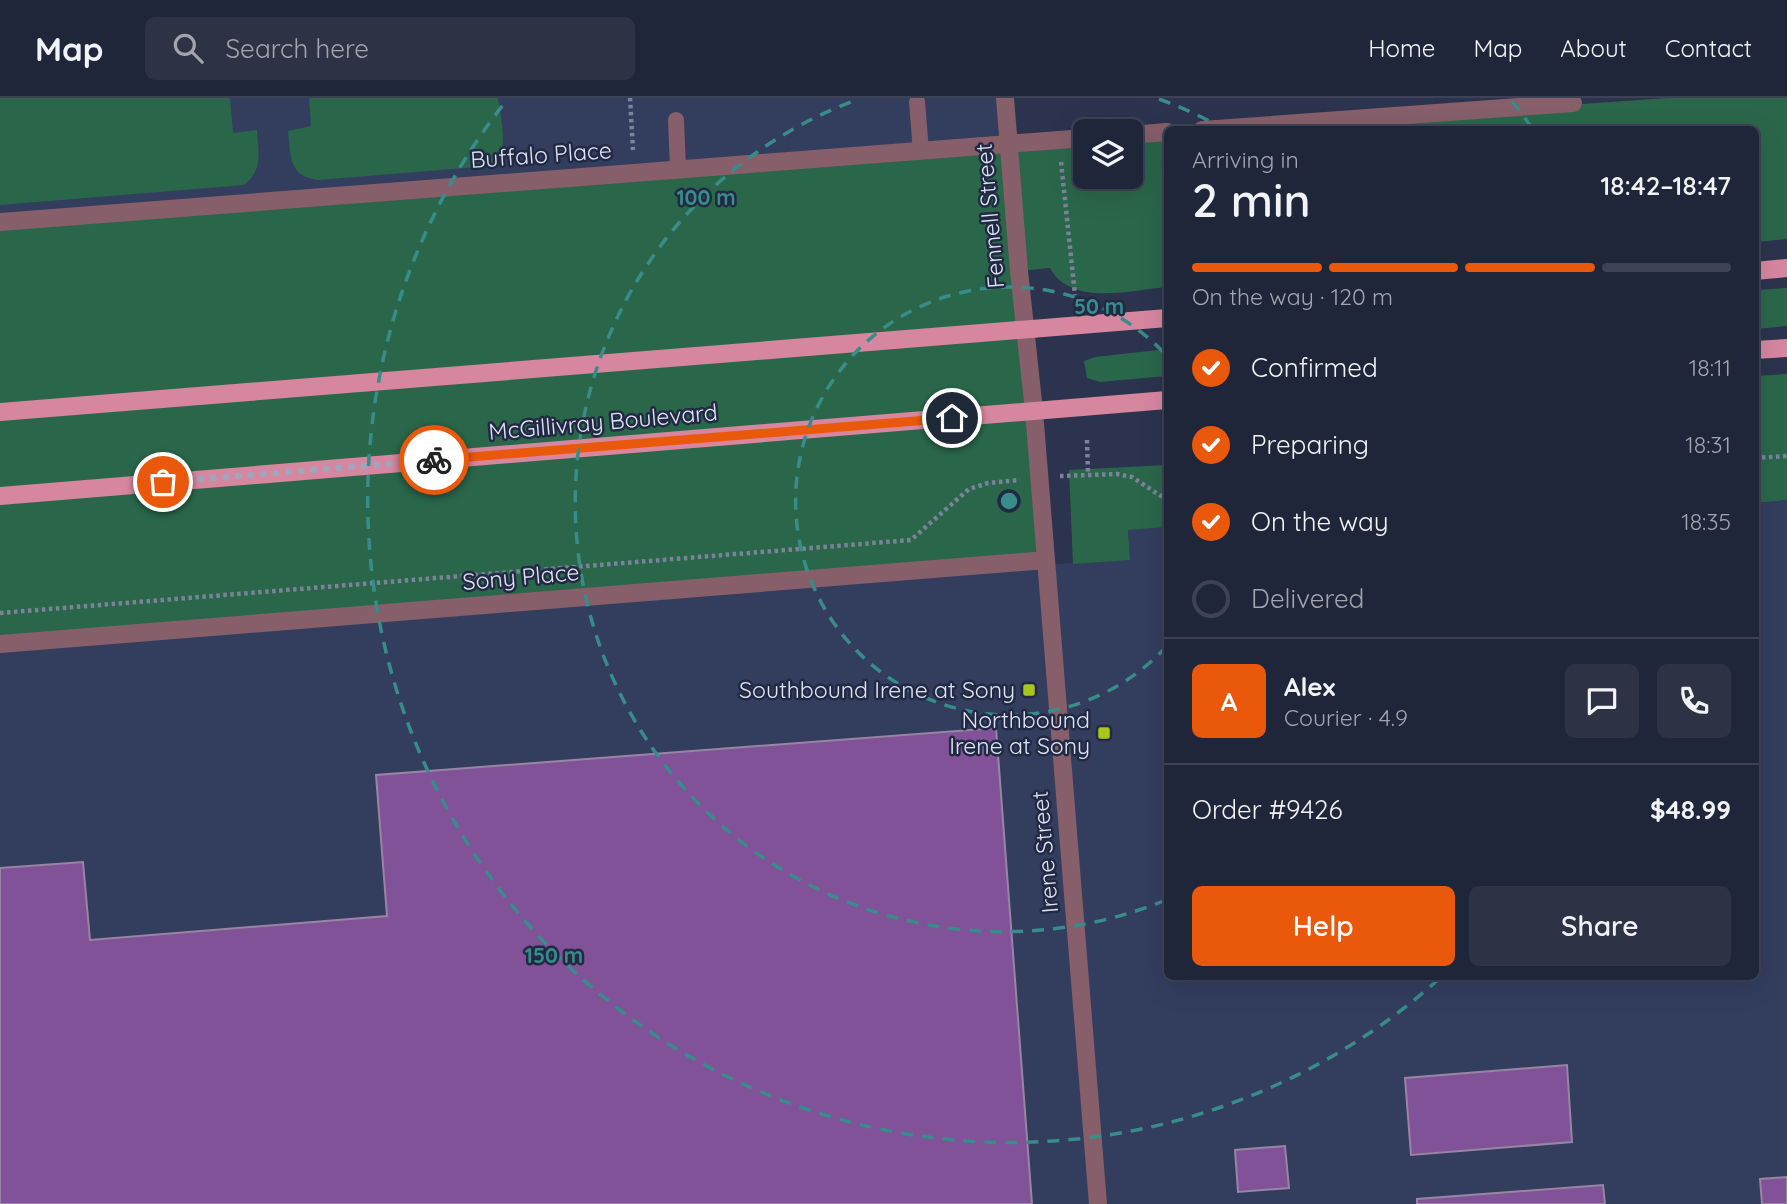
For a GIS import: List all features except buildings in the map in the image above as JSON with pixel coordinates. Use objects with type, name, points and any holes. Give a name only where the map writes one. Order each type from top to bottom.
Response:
[{"type":"main road","points":[[1759,271],[1787,268]]},
{"type":"main road","points":[[0,412],[1164,318]]},
{"type":"main road","points":[[1759,350],[1787,348]]},
{"type":"main road","name":"McGillivray Boulevard","points":[[0,496],[1164,400]]},
{"type":"street","name":"Fennell Street","points":[[1005,98],[1025,330]]},
{"type":"street","points":[[1257,126],[1573,103]]},
{"type":"street","points":[[1143,134],[1164,132]]},
{"type":"street","name":"Buffalo Place","points":[[0,222],[1073,139]]},
{"type":"street","name":"Irene Street","points":[[1025,330],[1034,411],[1098,1204]]},
{"type":"street","name":"Sony Place","points":[[0,644],[1046,560]]},
{"type":"lane","points":[[917,102],[921,151]]},
{"type":"lane","points":[[676,120],[678,169]]},
{"type":"path","points":[[630,98],[635,172]]},
{"type":"path","points":[[1059,140],[1075,295]]},
{"type":"path","points":[[1087,440],[1088,474],[1132,477],[1164,498]]},
{"type":"path","points":[[1759,458],[1787,456]]},
{"type":"path","points":[[0,613],[911,540],[969,489],[988,483]]},
{"type":"shaded area","points":[[0,98],[1005,98],[1009,144],[0,222]]},
{"type":"shaded area","points":[[1787,500],[1787,1204],[0,1204],[0,644],[845,576],[1130,560],[1128,530],[1164,527],[1164,980],[1759,980],[1759,503]]},
{"type":"green space","points":[[0,98],[230,98],[233,133],[257,130],[257,167],[244,185],[0,205]]},
{"type":"green space","points":[[309,98],[498,98],[503,136],[500,155],[496,162],[489,166],[318,180],[308,178],[296,169],[293,163],[288,131],[311,126]]},
{"type":"green space","points":[[1668,98],[1787,98],[1787,239],[1759,242],[1759,126],[1260,126]]},
{"type":"green space","points":[[1164,132],[1164,287],[1120,293],[1087,292],[1072,288],[1060,280],[1050,268],[1019,271],[1046,560],[0,644],[0,222],[1073,139],[1073,189],[1143,189],[1143,134]]},
{"type":"green space","points":[[1787,288],[1787,326],[1759,329],[1759,290]]},
{"type":"green space","points":[[1164,349],[1164,376],[1100,382],[1087,378],[1084,361],[1095,357]]},
{"type":"green space","points":[[1787,374],[1787,500],[1759,503],[1759,376]]},
{"type":"green space","points":[[1164,465],[1164,527],[1128,530],[1130,560],[1073,564],[1069,470]]},
{"type":"way so far","points":[[163,482],[434,460]]},
{"type":"place","name":"Southbound Irene at Sony","points":[[1029,690]]},
{"type":"place","name":"Northbound Irene at Sony","points":[[1104,733]]},
{"type":"route","points":[[434,460],[952,418]]}]
